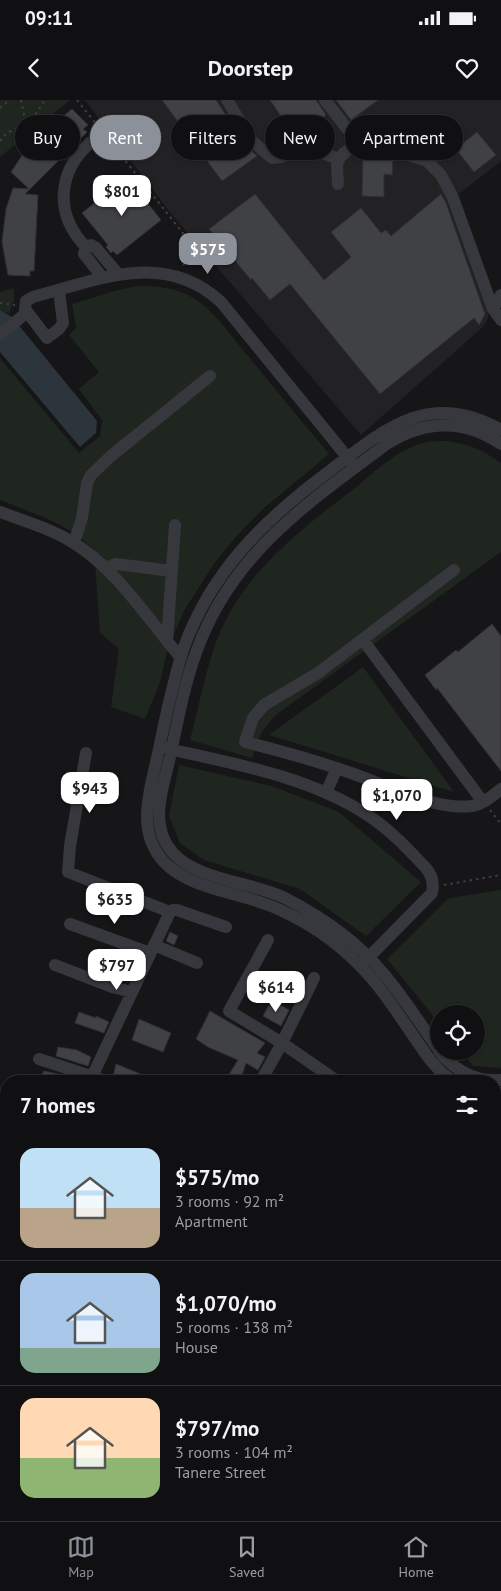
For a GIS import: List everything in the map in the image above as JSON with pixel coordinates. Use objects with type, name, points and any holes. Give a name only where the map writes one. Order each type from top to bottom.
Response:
[{"type":"street","points":[[227,100],[252,141],[272,158],[283,158],[294,152],[317,151],[339,160]]},
{"type":"street","points":[[326,100],[345,125]]},
{"type":"street","points":[[86,247],[73,231],[68,221],[64,194],[66,178],[70,167],[90,143]]},
{"type":"street","points":[[338,184],[337,165],[340,157],[345,153]]},
{"type":"street","points":[[425,160],[442,175],[453,198],[497,315]]},
{"type":"street","points":[[86,247],[96,248],[118,274]]},
{"type":"street","points":[[86,247],[85,256],[103,278]]},
{"type":"street","points":[[0,335],[23,313],[29,298],[118,274],[138,272],[160,273],[181,277],[210,292],[221,302],[352,463]]},
{"type":"street","points":[[23,313],[47,338],[64,324],[58,290]]},
{"type":"street","points":[[497,315],[501,295]]},
{"type":"street","points":[[74,543],[82,518],[87,483],[91,474],[210,376]]},
{"type":"street","points":[[166,748],[196,650],[215,608],[246,564],[270,537],[396,424],[426,415],[457,413],[489,422],[501,430]]},
{"type":"street","points":[[430,1040],[341,932],[312,912],[283,897],[189,866],[172,852],[160,830],[158,820],[166,748],[181,658],[204,602],[253,536],[275,515],[352,463],[401,435],[428,427],[456,426],[469,428],[484,434],[501,444]]},
{"type":"street","points":[[0,512],[54,532],[74,543],[105,568],[181,658]]},
{"type":"street","points":[[167,641],[175,525]]},
{"type":"street","points":[[105,568],[116,564],[172,571]]},
{"type":"street","points":[[454,570],[318,672],[264,705],[253,718],[246,742],[337,768],[411,796],[455,806],[471,806],[484,802],[501,789]]},
{"type":"street","points":[[363,640],[484,802]]},
{"type":"street","points":[[166,748],[282,777],[326,793],[358,809],[382,826],[425,867],[430,874],[433,887],[432,893],[364,962]]},
{"type":"street","points":[[86,753],[70,846],[68,872],[170,912],[177,910],[226,927]]},
{"type":"street","points":[[326,793],[337,768]]},
{"type":"street","points":[[93,1075],[170,912]]},
{"type":"street","points":[[70,924],[197,963]]},
{"type":"street","points":[[268,940],[229,1011],[282,1043],[328,1075]]},
{"type":"street","points":[[55,964],[132,992]]},
{"type":"street","points":[[264,1075],[314,978]]},
{"type":"street","points":[[391,995],[431,1061],[445,1075]]},
{"type":"street","points":[[39,1059],[81,1075]]},
{"type":"street","points":[[447,1060],[468,1075]]},
{"type":"path","points":[[0,108],[10,100]]},
{"type":"path","points":[[21,100],[24,115]]},
{"type":"path","points":[[36,115],[45,100]]},
{"type":"path","points":[[77,100],[186,237],[186,255],[181,277]]},
{"type":"path","points":[[0,141],[15,130]]},
{"type":"path","points":[[0,303],[23,313]]},
{"type":"path","points":[[484,802],[501,824]]},
{"type":"path","points":[[433,887],[501,875]]},
{"type":"shaded area","points":[[0,100],[70,100],[52,115],[15,115],[15,145],[0,157]]},
{"type":"shaded area","points":[[85,100],[501,100],[501,161],[451,200],[489,306],[488,318],[483,327],[361,435],[169,211],[130,160],[161,160],[161,115],[96,115]]},
{"type":"shaded area","points":[[137,286],[173,289],[201,303],[222,324],[329,454],[264,508],[215,562],[184,611],[168,648],[160,682],[145,719],[111,707],[119,649],[100,633],[94,550],[74,533],[62,526],[0,500],[0,358],[79,453],[100,436],[102,420],[79,389],[99,372],[69,335],[76,328],[72,304]]},
{"type":"shaded area","points":[[14,288],[14,299],[9,314],[0,310],[0,292]]},
{"type":"shaded area","points":[[0,310],[12,317],[97,421],[96,433],[80,447],[0,352]]},
{"type":"shaded area","points":[[447,441],[476,448],[501,463],[501,552],[277,714],[261,734],[252,758],[190,740],[214,648],[224,623],[254,578],[291,539],[398,454],[418,445]]},
{"type":"shaded area","points":[[363,667],[454,792],[269,735]]},
{"type":"shaded area","points":[[179,765],[272,786],[339,812],[421,882],[366,936],[300,889],[204,860],[180,843],[169,816]]},
{"type":"shaded area","points":[[501,890],[501,1068],[473,1066],[468,1060],[485,1060],[485,1005],[430,1005],[430,1012],[387,959],[449,898]]},
{"type":"building","points":[[162,100],[216,100],[226,115],[173,115]]},
{"type":"building","points":[[270,100],[316,100],[326,115],[280,115]]},
{"type":"building","points":[[336,100],[378,100],[358,115],[347,115]]},
{"type":"building","points":[[72,109],[78,115],[64,115]]},
{"type":"building","points":[[80,117],[88,125],[83,129],[87,132],[80,139]]},
{"type":"building","points":[[477,132],[496,155],[474,172],[463,158],[463,143]]},
{"type":"building","points":[[19,160],[59,160],[25,194],[38,195],[34,271],[30,271],[30,276],[8,275],[2,242],[6,209],[13,188],[29,189],[11,172]]},
{"type":"building","points":[[206,160],[251,160],[222,181]]},
{"type":"building","points":[[363,160],[393,160],[392,175],[384,174],[384,197],[362,196]]},
{"type":"building","points":[[127,177],[161,220],[117,255],[113,251],[111,253],[106,247],[108,245],[82,213]]},
{"type":"building","points":[[255,194],[324,280],[351,257],[331,232],[361,208],[381,233],[386,230],[391,236],[441,194],[446,203],[485,314],[479,325],[474,318],[380,394],[290,284],[270,300],[209,229]]},
{"type":"building","points":[[492,624],[501,636],[501,771],[425,675],[456,650],[458,652]]},
{"type":"building","points":[[170,932],[178,936],[174,945],[166,941]]},
{"type":"building","points":[[272,1000],[289,1010],[281,1026],[263,1016]]},
{"type":"building","points":[[210,1011],[265,1043],[257,1053],[265,1057],[258,1070],[246,1063],[242,1075],[229,1075],[238,1060],[208,1047],[196,1039]]},
{"type":"building","points":[[79,1012],[96,1018],[96,1016],[109,1022],[104,1033],[75,1023]]},
{"type":"building","points":[[139,1019],[171,1033],[163,1052],[132,1040]]},
{"type":"building","points":[[58,1047],[77,1050],[91,1057],[88,1066],[56,1056]]},
{"type":"building","points":[[116,1064],[143,1075],[113,1075]]},
{"type":"building","points":[[44,1071],[63,1075],[42,1075]]}]
